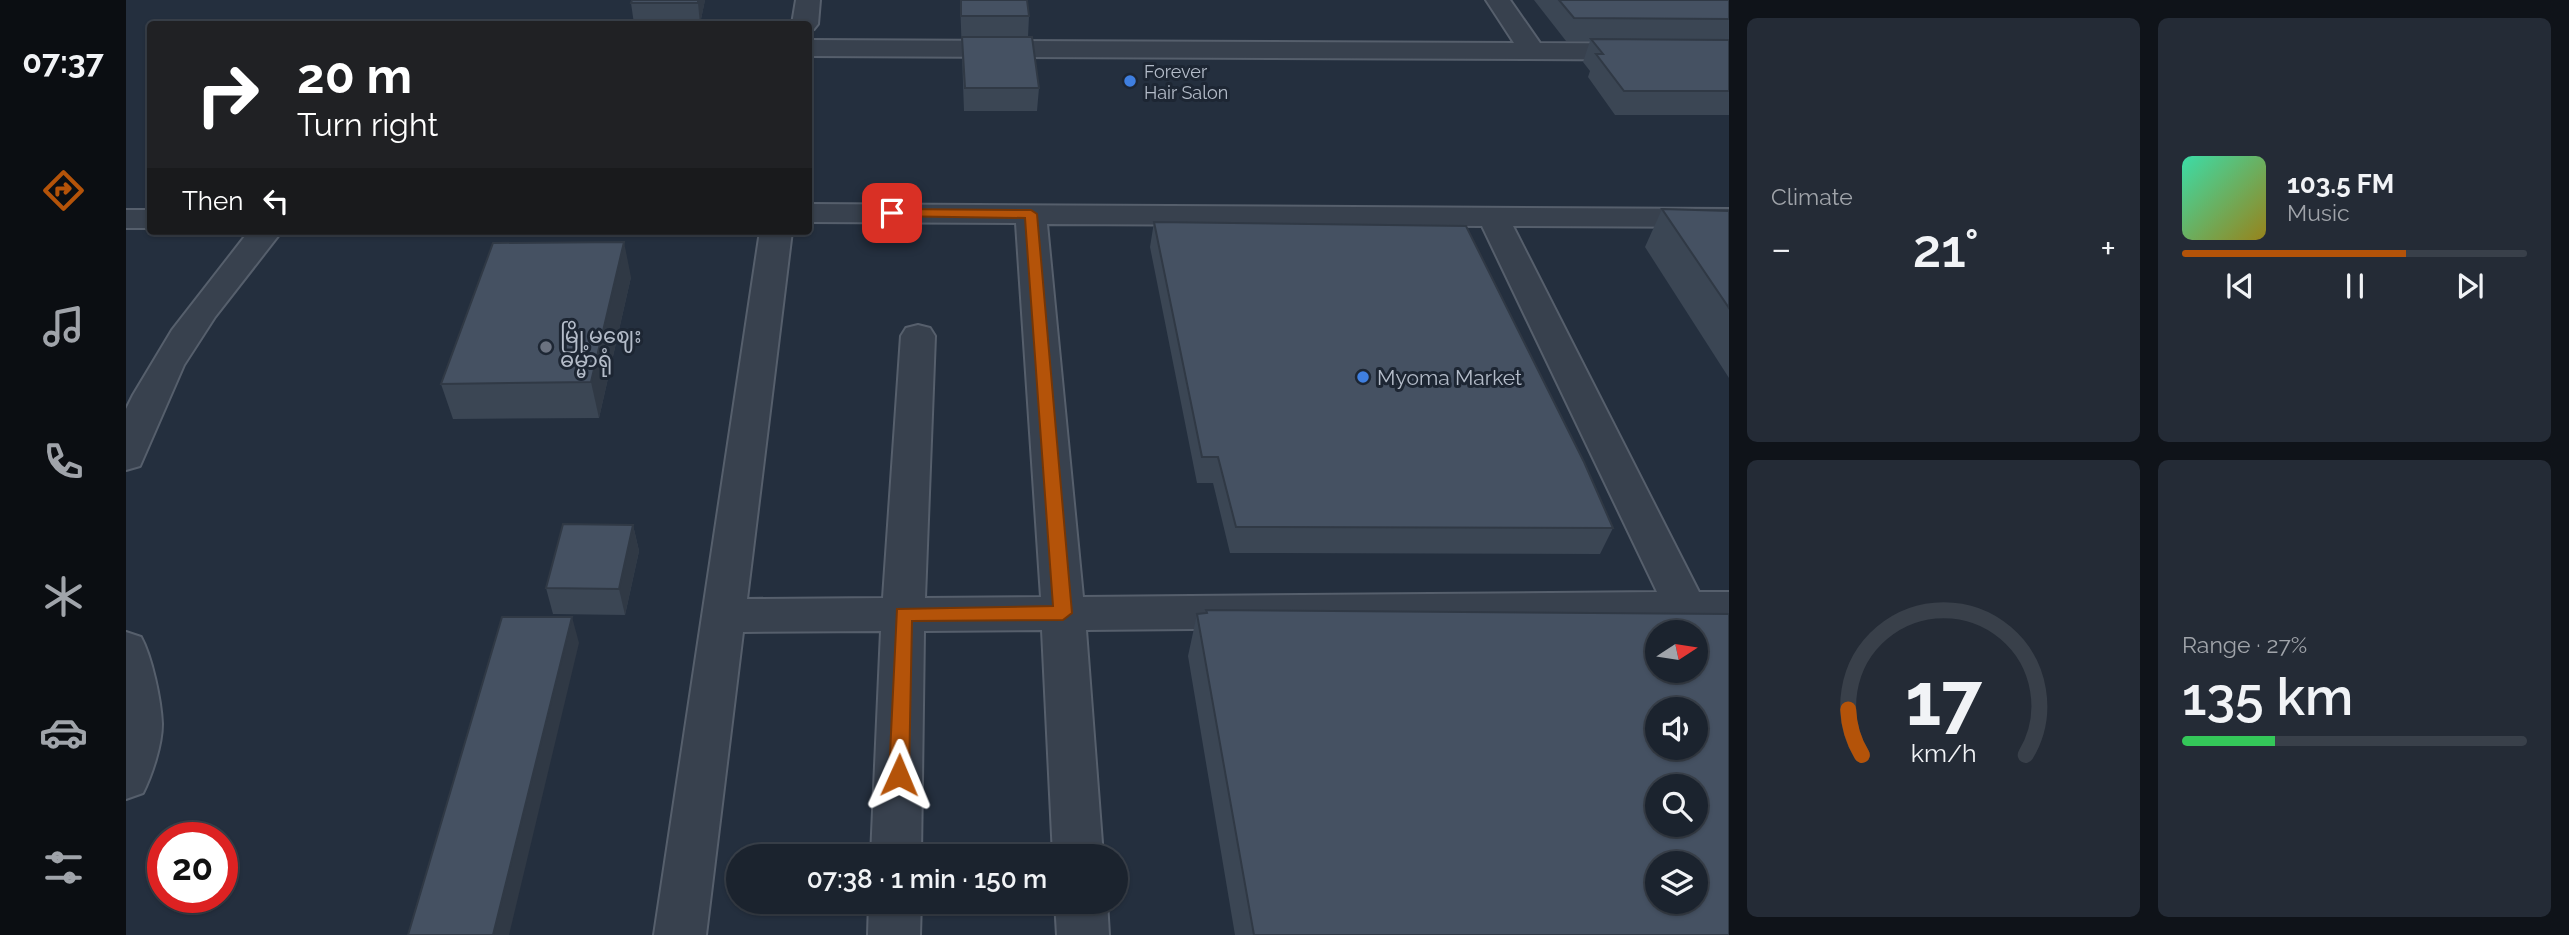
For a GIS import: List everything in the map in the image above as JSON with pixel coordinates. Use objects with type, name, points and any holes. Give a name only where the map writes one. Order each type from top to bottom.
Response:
[{"type":"street","points":[[805,21],[808,0]]},
{"type":"street","points":[[1498,0],[1532,51]]},
{"type":"street","points":[[812,48],[1729,52]]},
{"type":"street","points":[[812,213],[1729,218]]},
{"type":"street","points":[[1031,214],[1063,613],[1077,844]]},
{"type":"street","points":[[1493,217],[1686,608]]},
{"type":"street","points":[[126,219],[147,219]]},
{"type":"street","points":[[126,457],[163,366],[220,287],[263,235]]},
{"type":"street","points":[[680,935],[775,235]]},
{"type":"street","points":[[897,844],[903,614],[918,335]]},
{"type":"street","points":[[724,616],[1729,607]]},
{"type":"street","points":[[126,649],[139,725],[126,779]]},
{"type":"street","points":[[894,935],[895,914]]},
{"type":"street","points":[[1082,914],[1083,935]]},
{"type":"building","points":[[632,0],[698,0],[698,3],[631,3]]},
{"type":"building","points":[[961,0],[1027,0],[1029,16],[961,16]]},
{"type":"building","points":[[1559,0],[1729,0],[1729,19],[1574,18]]},
{"type":"building","points":[[962,37],[1032,37],[1039,88],[965,88]]},
{"type":"building","points":[[1591,39],[1729,40],[1729,91],[1624,91],[1596,54],[1603,54]]},
{"type":"building","points":[[1662,209],[1729,211],[1729,308]]},
{"type":"building","points":[[1154,222],[1466,226],[1584,462],[1613,528],[1236,527],[1218,457],[1202,457]]},
{"type":"building","name":"မြို့မဈေး ဓမ္မာရုံ","points":[[624,242],[591,382],[441,384],[493,243]]},
{"type":"building","points":[[563,524],[633,525],[619,589],[546,588]]},
{"type":"building","points":[[1206,610],[1729,614],[1729,935],[1254,935],[1197,614],[1207,613]]},
{"type":"building","points":[[502,617],[572,617],[493,935],[408,935]]},
{"type":"place","name":"Forever Hair Salon","points":[[1130,81]]},
{"type":"place","name":"မြို့မဈေး ဓမ္မာရုံ","points":[[546,347]]},
{"type":"place","name":"Myoma Market","points":[[1363,377]]},
{"type":"route","points":[[892,213],[1031,214],[1063,613],[903,614],[899,775]]}]
